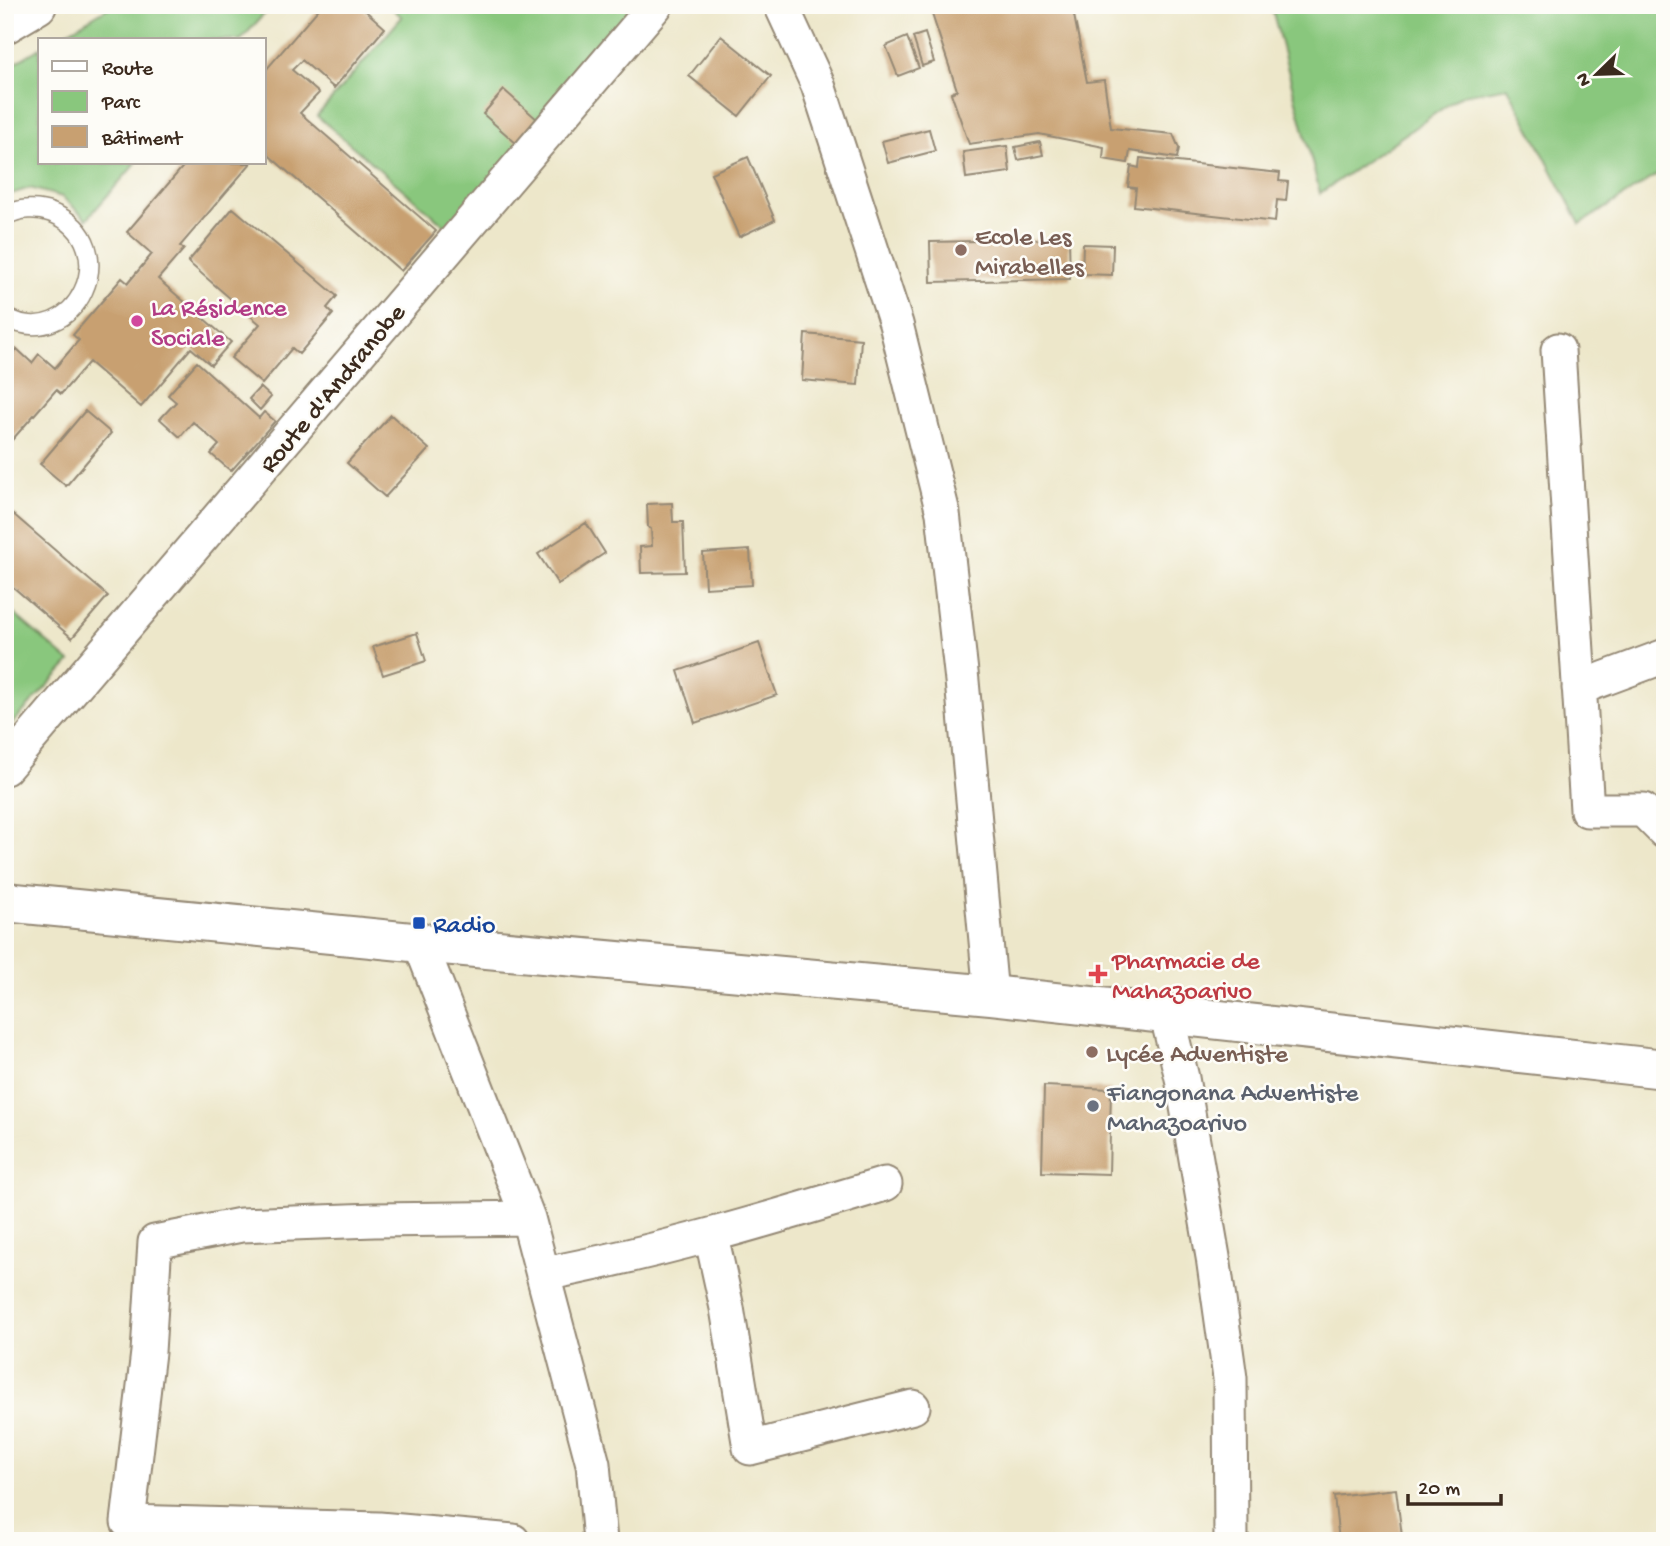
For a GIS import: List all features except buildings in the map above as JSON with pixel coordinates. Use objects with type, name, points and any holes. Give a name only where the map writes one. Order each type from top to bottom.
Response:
[{"type":"street","points":[[5,24],[37,5]]},
{"type":"street","name":"Route d'Andranobe","points":[[5,768],[656,5]]},
{"type":"street","points":[[781,5],[818,85],[896,324],[943,513],[962,681],[991,995]]},
{"type":"street","points":[[1558,350],[1587,810],[1643,810],[1665,832]]},
{"type":"street","points":[[1579,688],[1665,656]]},
{"type":"street","points":[[5,902],[1166,1012],[1665,1069]]},
{"type":"street","points":[[420,943],[528,1218],[593,1464],[600,1541]]},
{"type":"street","points":[[1166,1012],[1186,1103],[1213,1257],[1230,1378],[1231,1541]]},
{"type":"street","points":[[544,1274],[711,1235],[886,1184]]},
{"type":"street","points":[[513,1541],[379,1529],[128,1522],[148,1352],[155,1242],[241,1225],[528,1218]]},
{"type":"street","points":[[711,1235],[727,1308],[750,1448],[913,1407]]},
{"type":"lane","points":[[5,216],[27,209],[45,210],[62,217],[76,229],[86,244],[90,262],[89,280],[82,297],[71,311],[53,321],[34,325],[14,322],[5,317]]},
{"type":"green space","points":[[113,5],[272,5],[243,38],[57,38]]},
{"type":"green space","points":[[388,5],[649,5],[456,235],[317,116],[402,17]]},
{"type":"green space","points":[[1271,5],[1665,5],[1665,170],[1580,224],[1508,87],[1462,95],[1320,193]]},
{"type":"green space","points":[[38,49],[38,164],[135,164],[87,219],[62,197],[30,188],[5,196],[5,69]]},
{"type":"green space","points":[[5,606],[70,662],[5,731]]},
{"type":"place","name":"Ecole Les Mirabelles","points":[[961,250]]},
{"type":"place","name":"La Résidence Sociale","points":[[137,321]]},
{"type":"place","name":"Radio","points":[[419,923]]},
{"type":"place","name":"Pharmacie de Mahazoarivo","points":[[1098,974]]},
{"type":"place","name":"Lycée Adventiste","points":[[1092,1052]]},
{"type":"place","name":"Fiangonana Adventiste Mahazoarivo","points":[[1093,1106]]}]
